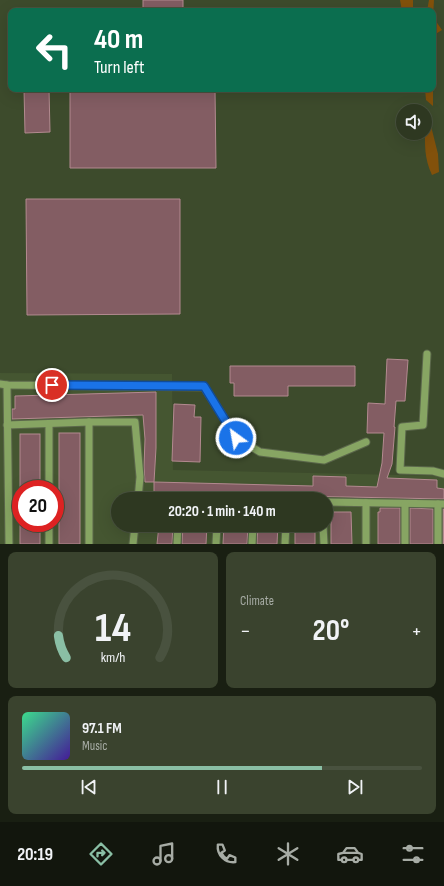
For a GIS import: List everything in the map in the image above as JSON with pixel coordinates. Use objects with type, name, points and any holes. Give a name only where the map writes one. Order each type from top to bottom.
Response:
[{"type":"lane","points":[[427,354],[423,425],[402,427],[400,470],[432,471],[444,474]]},
{"type":"lane","points":[[9,544],[7,426],[3,384],[204,386],[236,438],[260,452],[324,460],[366,442]]},
{"type":"lane","points":[[7,426],[88,422],[135,422],[140,477],[139,492]]},
{"type":"lane","points":[[88,422],[89,544]]},
{"type":"lane","points":[[49,424],[49,480]]},
{"type":"lane","points":[[333,502],[441,504],[438,544]]},
{"type":"lane","points":[[366,503],[366,544]]},
{"type":"lane","points":[[405,504],[405,544]]},
{"type":"lane","points":[[49,532],[49,544]]},
{"type":"lane","points":[[134,544],[135,532]]},
{"type":"lane","points":[[177,544],[178,532]]},
{"type":"lane","points":[[216,544],[217,532]]},
{"type":"lane","points":[[252,544],[253,532]]},
{"type":"lane","points":[[286,532],[286,544]]},
{"type":"lane","points":[[324,532],[324,544]]},
{"type":"shaded area","points":[[400,0],[413,0],[413,8],[401,8]]},
{"type":"shaded area","points":[[429,0],[434,0],[434,8],[428,8]]},
{"type":"shaded area","points":[[436,21],[442,30],[436,34]]},
{"type":"shaded area","points":[[425,92],[433,92],[433,106],[426,100]]},
{"type":"shaded area","points":[[432,130],[438,154],[439,172],[432,175],[426,157],[425,140],[432,140]]},
{"type":"shaded area","points":[[0,373],[172,374],[173,470],[444,476],[444,544],[0,544]]},
{"type":"building","points":[[143,0],[183,0],[183,8],[143,8]]},
{"type":"building","points":[[24,92],[49,92],[50,132],[25,133]]},
{"type":"building","points":[[70,92],[215,92],[216,168],[70,168]]},
{"type":"building","points":[[26,199],[180,199],[180,314],[27,315]]},
{"type":"building","points":[[387,359],[408,360],[405,401],[396,401],[392,464],[387,478],[437,480],[437,488],[444,489],[444,499],[333,497],[333,492],[154,492],[154,482],[313,486],[313,476],[346,477],[346,486],[377,487],[382,463],[384,433],[367,433],[368,403],[385,404]]},
{"type":"building","points":[[230,366],[355,366],[355,386],[288,386],[288,396],[234,396],[234,383],[230,383]]},
{"type":"building","points":[[156,392],[156,448],[154,482],[145,482],[145,439],[143,415],[12,419],[12,409],[15,409],[15,396]]},
{"type":"building","points":[[174,404],[195,405],[194,417],[201,417],[200,462],[172,461]]},
{"type":"building","points":[[59,433],[80,433],[80,544],[59,544],[59,532],[64,532],[64,480],[59,480]]},
{"type":"building","points":[[20,434],[40,434],[40,480],[20,480]]},
{"type":"building","points":[[380,508],[400,508],[400,544],[378,544],[378,512],[380,512]]},
{"type":"building","points":[[410,508],[433,509],[433,544],[410,544]]},
{"type":"building","points":[[444,509],[444,544],[443,544]]},
{"type":"building","points":[[333,512],[351,512],[352,544],[331,544],[331,532],[333,532]]},
{"type":"building","points":[[20,532],[40,532],[40,544],[20,544]]},
{"type":"building","points":[[158,532],[173,532],[172,544],[157,544]]},
{"type":"building","points":[[183,532],[207,532],[206,544],[182,544]]},
{"type":"building","points":[[224,532],[248,532],[247,544],[223,544]]},
{"type":"building","points":[[258,532],[278,532],[277,544],[257,544]]},
{"type":"building","points":[[295,532],[315,532],[315,544],[295,544]]},
{"type":"route","points":[[52,385],[204,386],[236,438]]}]
